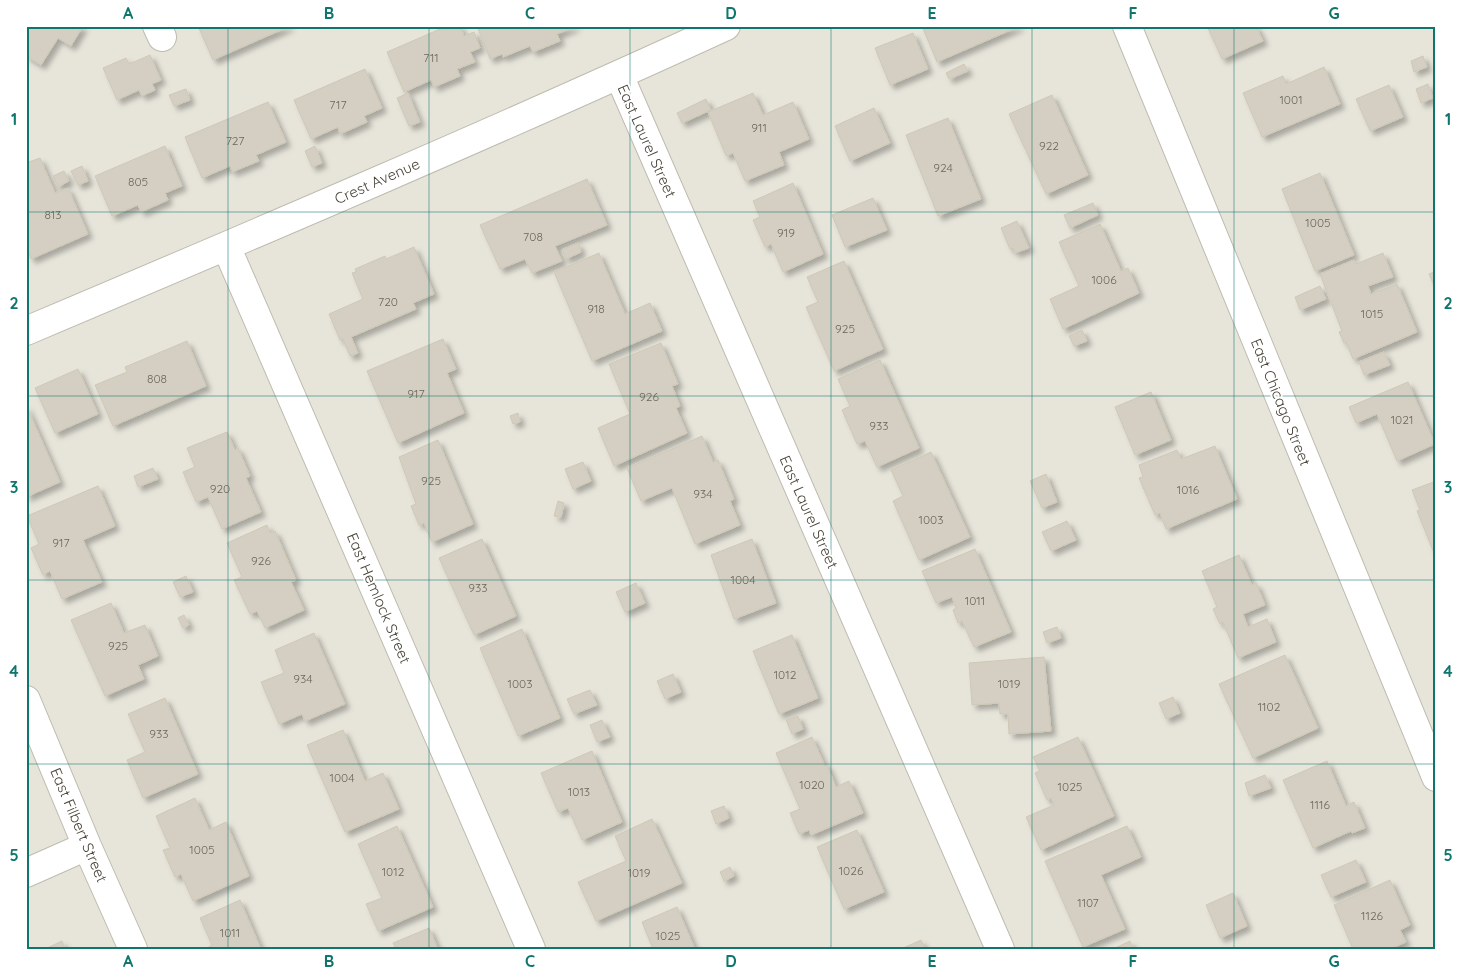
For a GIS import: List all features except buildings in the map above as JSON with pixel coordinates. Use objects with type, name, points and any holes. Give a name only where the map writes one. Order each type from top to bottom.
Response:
[{"type":"street","name":"Crest Avenue","points":[[26,331],[619,76],[726,26]]},
{"type":"street","name":"East Chicago Street","points":[[1127,26],[1436,777]]},
{"type":"street","name":"East Laurel Street","points":[[619,76],[1000,949]]},
{"type":"street","name":"East Hemlock Street","points":[[226,246],[531,949]]},
{"type":"street","name":"East Filbert Street","points":[[26,700],[87,846],[133,949]]},
{"type":"street","points":[[26,873],[87,846]]},
{"type":"shaded area","points":[[26,26],[1436,26],[1436,949],[26,949]]}]
